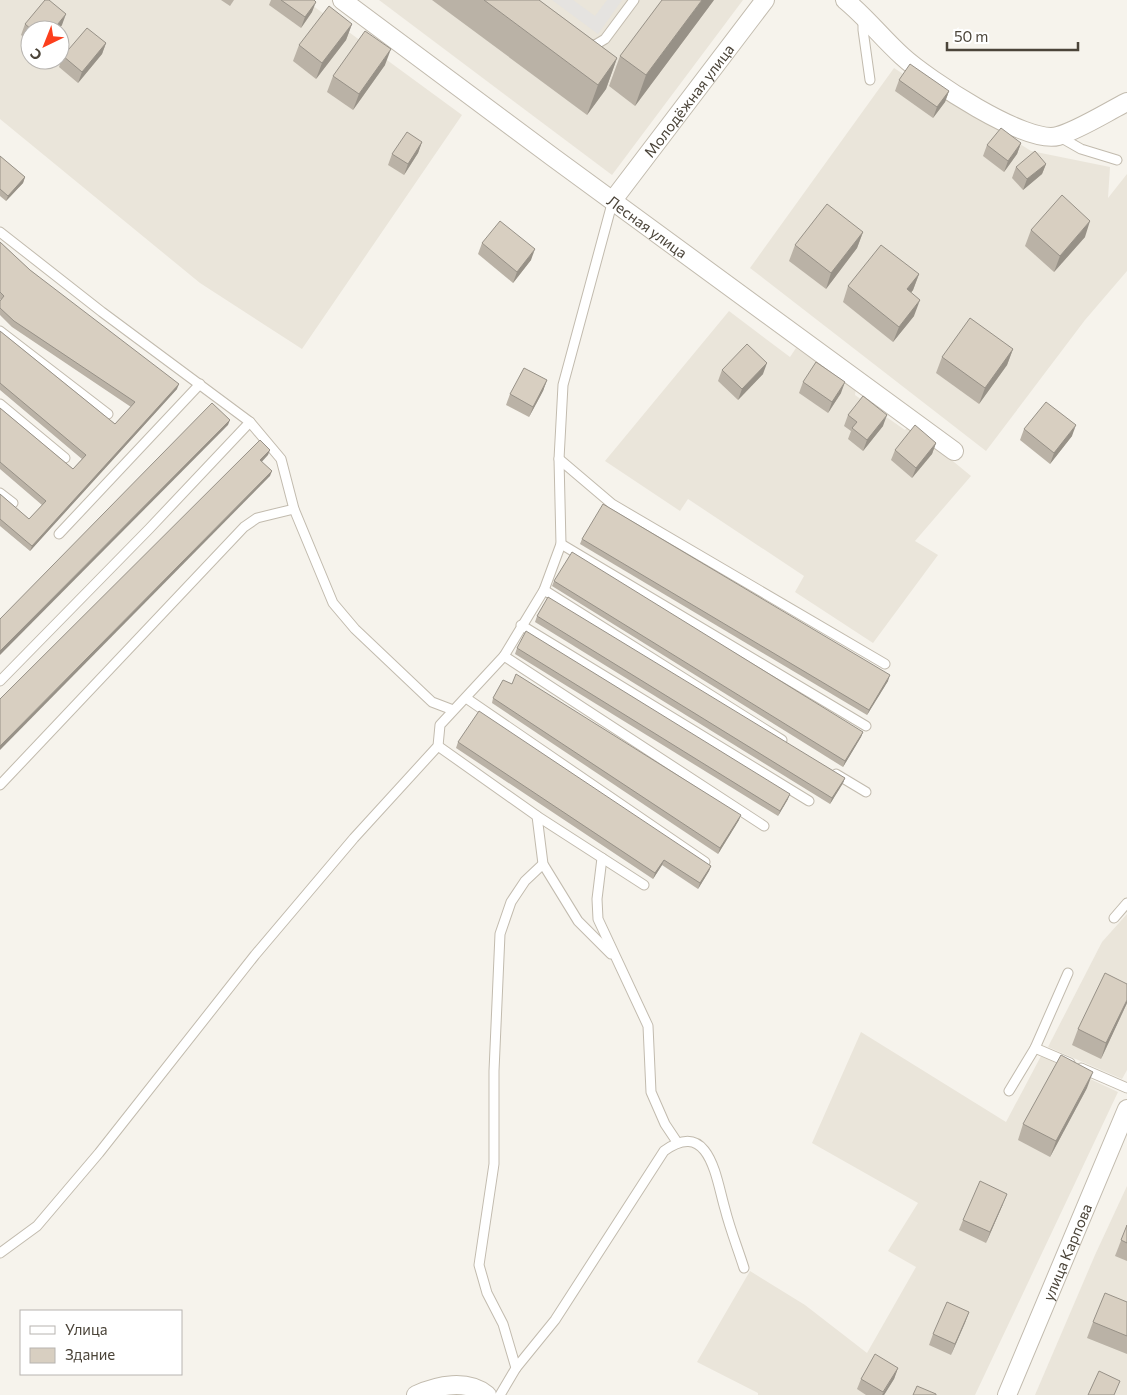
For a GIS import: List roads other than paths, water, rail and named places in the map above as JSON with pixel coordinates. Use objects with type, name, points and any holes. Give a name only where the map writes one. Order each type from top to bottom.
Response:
[{"type":"street","name":"Лесная улица","points":[[342,0],[954,451]]},
{"type":"street","name":"Молодёжная улица","points":[[613,200],[765,0]]},
{"type":"street","points":[[845,0],[863,14],[902,56],[945,89],[1018,128],[1042,137],[1058,136],[1127,102]]},
{"type":"street","name":"улица Карпова","points":[[1007,1395],[1127,1109]]},
{"type":"street","points":[[416,1395],[454,1384],[479,1389],[487,1395]]},
{"type":"lane","points":[[577,38],[584,44],[595,45],[605,39],[634,0]]},
{"type":"lane","points":[[863,14],[863,30],[870,80]]},
{"type":"lane","points":[[1058,136],[1080,149],[1117,160]]},
{"type":"lane","points":[[0,1253],[37,1226],[99,1154],[261,948],[354,838],[438,746],[440,725],[504,656],[521,625],[544,590],[562,544],[558,459],[563,385],[613,200]]},
{"type":"lane","points":[[0,232],[102,312],[250,422],[281,459],[294,509],[333,603],[355,629],[432,702],[453,710]]},
{"type":"lane","points":[[0,331],[108,414]]},
{"type":"lane","points":[[59,534],[200,384]]},
{"type":"lane","points":[[0,404],[65,458]]},
{"type":"lane","points":[[0,681],[150,529],[250,422]]},
{"type":"lane","points":[[558,459],[612,504],[885,664]]},
{"type":"lane","points":[[0,493],[12,503]]},
{"type":"lane","points":[[0,785],[244,527],[257,518],[294,509]]},
{"type":"lane","points":[[562,544],[866,726]]},
{"type":"lane","points":[[544,590],[792,746]]},
{"type":"lane","points":[[521,625],[809,801]]},
{"type":"lane","points":[[504,656],[764,826]]},
{"type":"lane","points":[[466,698],[709,865]]},
{"type":"lane","points":[[438,746],[537,816],[644,885]]},
{"type":"lane","points":[[824,766],[866,792]]},
{"type":"lane","points":[[537,816],[543,864],[578,921],[615,957]]},
{"type":"lane","points":[[602,858],[597,899],[598,918],[648,1026],[651,1092],[665,1124],[676,1142]]},
{"type":"lane","points":[[516,1368],[503,1324],[487,1293],[479,1265],[494,1164],[496,1013],[500,934],[511,902],[525,881],[543,864]]},
{"type":"lane","points":[[1114,918],[1127,903]]},
{"type":"lane","points":[[1009,1091],[1036,1048],[1068,973]]},
{"type":"lane","points":[[1036,1048],[1127,1088]]},
{"type":"lane","points":[[500,1395],[516,1368],[555,1320],[664,1151],[676,1142],[694,1142],[707,1153],[716,1170],[725,1209],[744,1268]]}]
